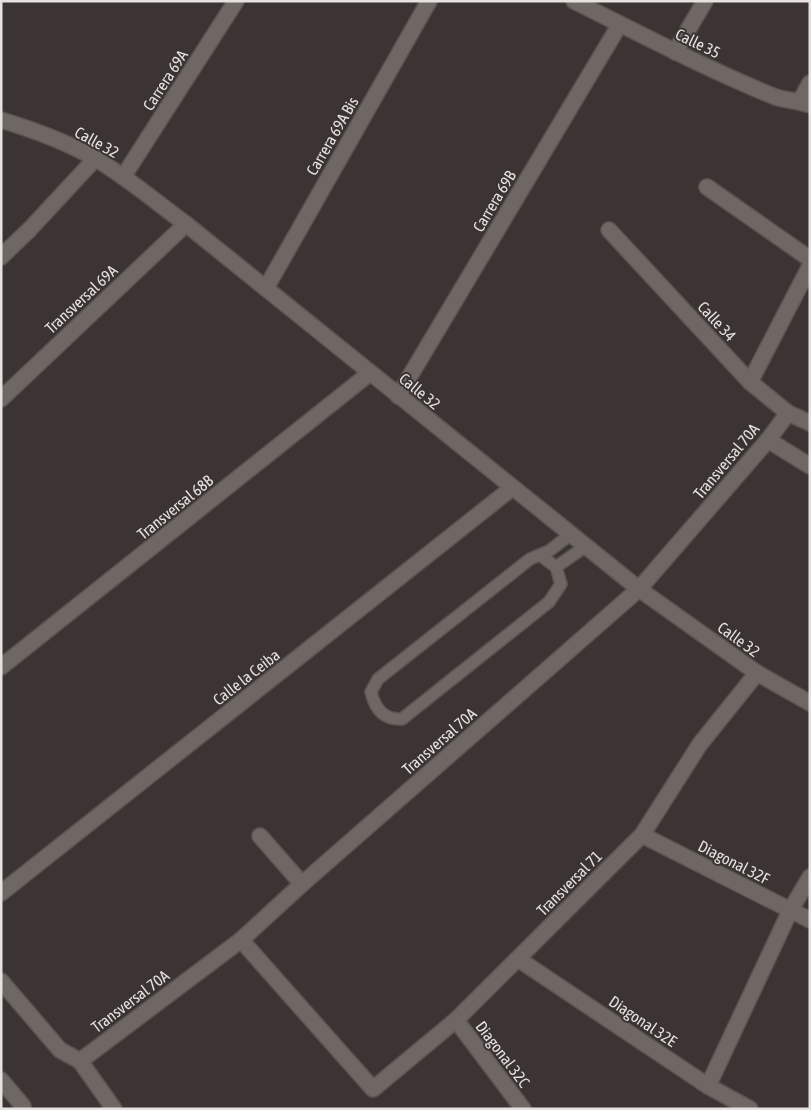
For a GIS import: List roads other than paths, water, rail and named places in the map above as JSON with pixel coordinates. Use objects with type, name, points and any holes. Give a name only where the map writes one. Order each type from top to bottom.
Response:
[{"type":"street","name":"Carrera 69A","points":[[123,177],[236,1]]},
{"type":"street","name":"Carrera 69A Bis","points":[[266,288],[430,1]]},
{"type":"street","name":"Calle 35","points":[[574,1],[675,52],[775,98],[805,103]]},
{"type":"street","points":[[675,52],[705,1]]},
{"type":"street","name":"Carrera 69B","points":[[398,396],[620,24]]},
{"type":"street","points":[[805,103],[810,83]]},
{"type":"street","name":"Calle 32","points":[[1,120],[50,136],[95,159],[123,177],[186,224],[639,589],[757,673],[810,703]]},
{"type":"street","points":[[1,257],[30,229],[95,159]]},
{"type":"street","points":[[707,187],[810,259]]},
{"type":"street","name":"Transversal 69A","points":[[1,399],[186,224]]},
{"type":"street","name":"Calle 34","points":[[609,230],[750,382],[788,413],[810,424]]},
{"type":"street","points":[[750,382],[810,266]]},
{"type":"street","name":"Transversal 68B","points":[[1,667],[370,373]]},
{"type":"street","name":"Transversal 70A","points":[[80,1061],[240,940],[639,589],[768,440],[788,413]]},
{"type":"street","points":[[768,440],[810,466]]},
{"type":"street","name":"Calle la Ceiba","points":[[1,893],[512,488]]},
{"type":"street","name":"Transversal 71","points":[[240,940],[373,1089],[456,1020],[642,835],[700,744],[757,673]]},
{"type":"street","name":"Diagonal 32F","points":[[642,835],[810,920]]},
{"type":"street","points":[[260,836],[302,884]]},
{"type":"street","points":[[708,1086],[790,911],[810,877]]},
{"type":"street","name":"Diagonal 32E","points":[[518,959],[708,1086],[749,1108]]},
{"type":"street","points":[[1,981],[60,1050],[80,1061],[114,1109]]},
{"type":"street","name":"Diagonal 32C","points":[[456,1020],[523,1109]]},
{"type":"street","points":[[1,1080],[23,1106]]},
{"type":"lane","points":[[540,555],[556,567],[561,584],[549,602],[402,720],[393,720],[385,717],[373,700],[371,692],[378,679],[530,559],[549,551],[571,534]]},
{"type":"lane","points":[[556,567],[586,546]]}]
